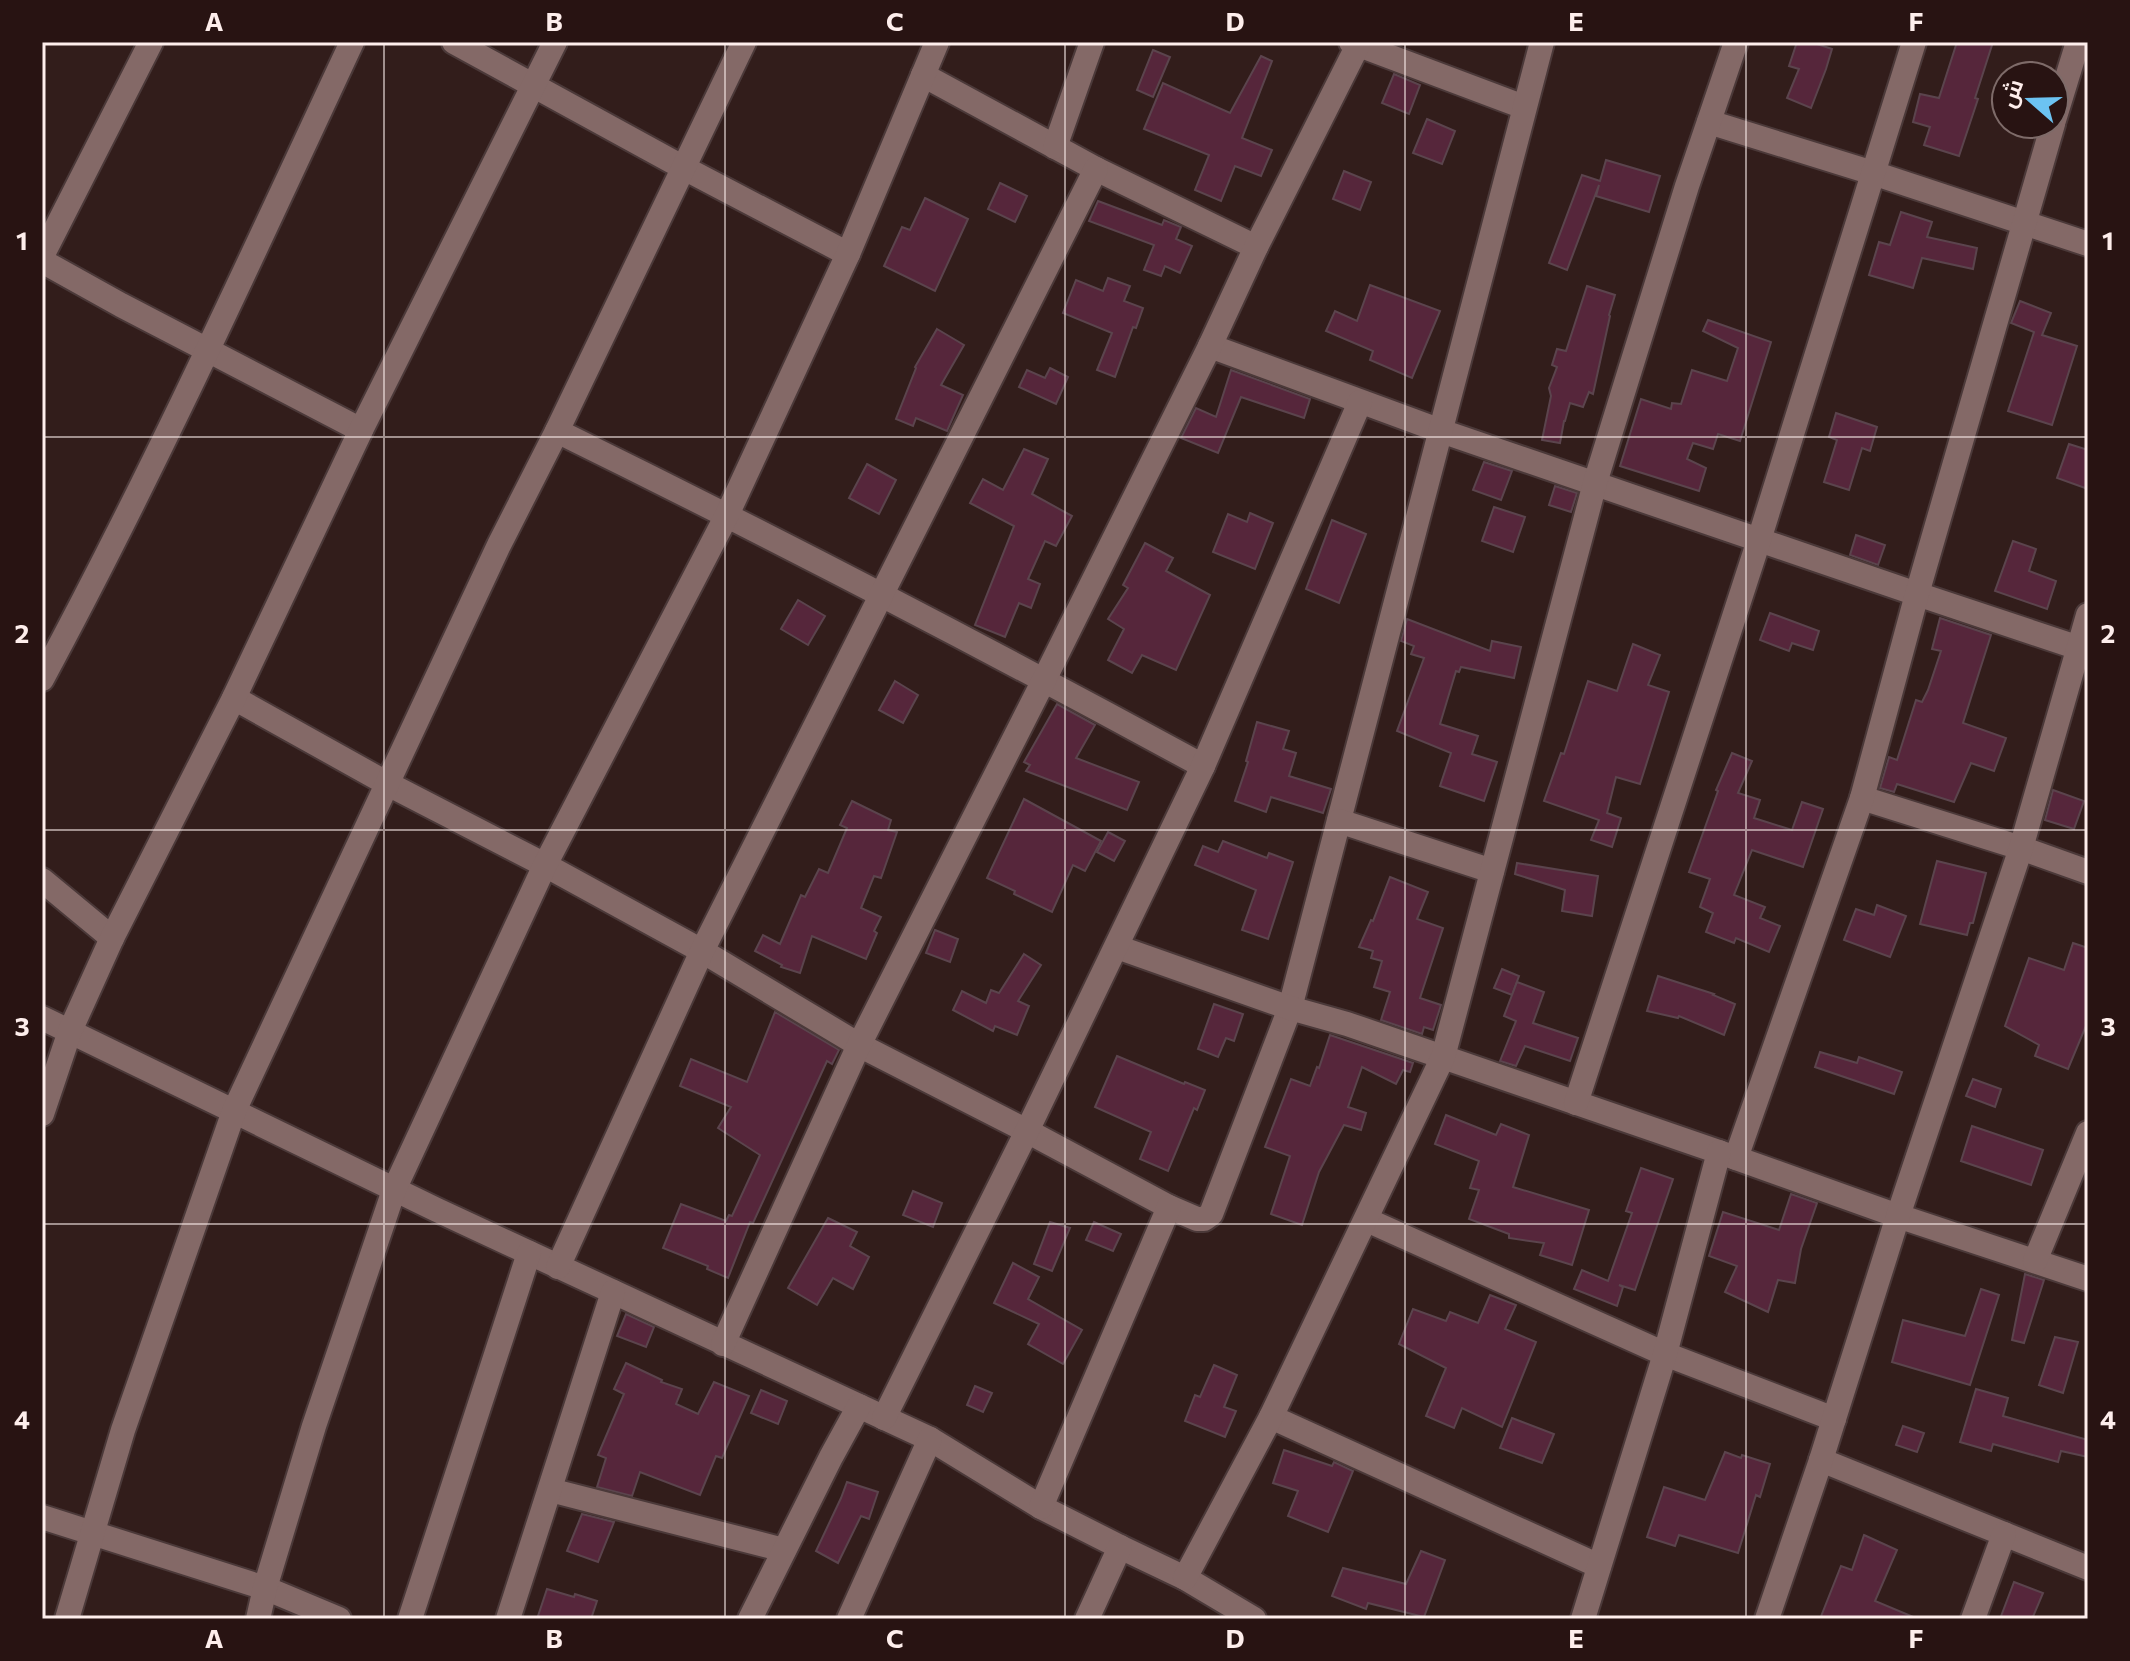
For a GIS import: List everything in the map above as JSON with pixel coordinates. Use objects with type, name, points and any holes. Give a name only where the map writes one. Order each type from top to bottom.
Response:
[{"type":"street","points":[[151,42],[42,258],[121,305],[361,430]]},
{"type":"street","points":[[42,679],[90,590],[208,349],[352,42]]},
{"type":"street","points":[[454,42],[848,254]]},
{"type":"street","points":[[42,1114],[70,1031],[112,938],[234,698],[361,430],[555,42]]},
{"type":"street","points":[[67,1619],[123,1430],[234,1111],[499,545],[744,42]]},
{"type":"street","points":[[258,1619],[314,1426],[394,1190],[545,865],[727,515],[848,254],[937,42]]},
{"type":"street","points":[[1055,147],[1092,42]]},
{"type":"street","points":[[234,698],[388,784],[702,951],[859,1045],[1169,1207],[1204,1219],[1211,1214],[1290,1008],[1542,42]]},
{"type":"street","points":[[1185,1578],[1271,1417],[1443,1057],[1595,483],[1687,186],[1736,42]]},
{"type":"street","points":[[1576,1103],[1759,540],[1914,42]]},
{"type":"street","points":[[2070,68],[2078,42]]},
{"type":"street","points":[[723,1344],[859,1045],[1210,346],[1354,43],[1524,107]]},
{"type":"street","points":[[923,75],[1096,169],[1256,247]]},
{"type":"street","points":[[1709,122],[2088,244]]},
{"type":"street","points":[[1583,1619],[1728,1155],[1862,798],[1917,594],[2048,140]]},
{"type":"street","points":[[558,1267],[702,951],[1096,169]]},
{"type":"street","points":[[1210,346],[1441,431],[2083,649]]},
{"type":"street","points":[[884,1418],[1203,766],[1360,402]]},
{"type":"street","points":[[557,431],[882,595],[1203,766]]},
{"type":"street","points":[[1767,1619],[2021,848],[2083,649],[2088,615]]},
{"type":"street","points":[[1862,798],[2088,872]]},
{"type":"street","points":[[1339,821],[1492,871]]},
{"type":"street","points":[[42,880],[112,938]]},
{"type":"street","points":[[1117,947],[2088,1279]]},
{"type":"street","points":[[42,1018],[394,1190],[930,1439],[1041,1507],[1185,1578],[1254,1619]]},
{"type":"street","points":[[2035,1261],[2088,1133]]},
{"type":"street","points":[[1041,1507],[1169,1207]]},
{"type":"street","points":[[1367,1220],[1665,1354],[1834,1419]]},
{"type":"street","points":[[410,1619],[529,1253]]},
{"type":"street","points":[[508,1619],[613,1292]]},
{"type":"street","points":[[750,1619],[859,1406]]},
{"type":"street","points":[[1271,1417],[1599,1566]]},
{"type":"street","points":[[849,1619],[930,1439]]},
{"type":"street","points":[[1821,1460],[2088,1568]]},
{"type":"street","points":[[550,1490],[784,1550]]},
{"type":"street","points":[[42,1517],[265,1588],[339,1619]]},
{"type":"street","points":[[1973,1619],[2004,1534]]},
{"type":"street","points":[[1087,1619],[1120,1547]]},
{"type":"building","points":[[1797,42],[1811,42],[1832,49],[1811,108],[1787,98],[1799,69],[1789,66]]},
{"type":"building","points":[[1957,42],[1993,42],[1959,156],[1924,145],[1930,127],[1913,122],[1920,94],[1939,98]]},
{"type":"building","points":[[1153,50],[1170,57],[1153,97],[1137,90]]},
{"type":"building","points":[[1261,56],[1272,61],[1242,138],[1272,150],[1261,176],[1235,166],[1221,201],[1195,190],[1209,155],[1144,129],[1163,83],[1230,113]]},
{"type":"building","points":[[1394,74],[1420,85],[1409,114],[1382,103]]},
{"type":"building","points":[[1427,119],[1455,131],[1442,164],[1413,153]]},
{"type":"building","points":[[1606,160],[1660,176],[1649,212],[1596,196],[1599,185],[1567,270],[1549,263],[1582,175],[1600,181]]},
{"type":"building","points":[[1344,171],[1371,182],[1360,210],[1333,199]]},
{"type":"building","points":[[1000,183],[1027,196],[1015,222],[988,209]]},
{"type":"building","points":[[925,198],[968,219],[935,291],[884,266],[902,227],[910,230]]},
{"type":"building","points":[[1098,201],[1162,225],[1164,220],[1181,227],[1176,239],[1192,246],[1180,273],[1165,266],[1161,276],[1144,270],[1154,245],[1089,221]]},
{"type":"building","points":[[1901,212],[1932,222],[1927,237],[1977,248],[1973,269],[1922,258],[1913,288],[1869,275],[1879,242],[1890,245]]},
{"type":"building","points":[[1108,278],[1130,286],[1124,301],[1143,308],[1115,377],[1097,370],[1112,333],[1063,313],[1076,280],[1103,291]]},
{"type":"building","points":[[1370,285],[1440,311],[1412,378],[1370,360],[1373,351],[1326,331],[1335,311],[1357,321]]},
{"type":"building","points":[[1587,286],[1615,295],[1593,394],[1589,392],[1583,407],[1570,403],[1560,443],[1542,440],[1551,396],[1549,388],[1557,367],[1552,365],[1557,349],[1566,351]]},
{"type":"building","points":[[2020,301],[2051,313],[2042,335],[2077,346],[2052,425],[2008,411],[2034,332],[2011,323]]},
{"type":"building","points":[[1708,320],[1771,342],[1740,441],[1718,434],[1713,449],[1693,443],[1687,459],[1706,468],[1699,491],[1620,466],[1641,399],[1671,409],[1672,403],[1681,404],[1692,370],[1727,381],[1738,348],[1703,331]]},
{"type":"building","points":[[937,329],[964,345],[941,385],[963,395],[947,431],[916,418],[913,426],[896,419],[915,367]]},
{"type":"building","points":[[1050,368],[1068,377],[1056,404],[1019,387],[1027,370],[1045,378]]},
{"type":"building","points":[[1231,370],[1310,399],[1304,418],[1241,397],[1218,453],[1181,438],[1196,408],[1216,417]]},
{"type":"building","points":[[1836,413],[1877,427],[1870,451],[1862,448],[1849,490],[1824,482],[1837,440],[1829,437]]},
{"type":"building","points":[[2069,444],[2088,450],[2088,489],[2057,478]]},
{"type":"building","points":[[1024,449],[1048,459],[1032,494],[1072,516],[1056,546],[1045,541],[1028,579],[1040,584],[1031,608],[1019,603],[1005,637],[975,625],[1014,526],[970,503],[983,479],[1003,490]]},
{"type":"building","points":[[1484,462],[1512,471],[1501,500],[1473,490]]},
{"type":"building","points":[[867,464],[896,480],[879,514],[849,498]]},
{"type":"building","points":[[1555,486],[1577,493],[1571,512],[1549,505]]},
{"type":"building","points":[[1494,507],[1525,517],[1513,552],[1482,541]]},
{"type":"building","points":[[1250,513],[1273,523],[1255,569],[1213,552],[1228,514],[1247,522]]},
{"type":"building","points":[[1332,520],[1366,534],[1339,603],[1306,589]]},
{"type":"building","points":[[1856,535],[1885,545],[1878,565],[1850,555]]},
{"type":"building","points":[[2013,541],[2036,549],[2029,571],[2056,581],[2047,609],[1995,591]]},
{"type":"building","points":[[1145,543],[1173,558],[1166,571],[1210,595],[1176,670],[1142,655],[1132,673],[1108,660],[1124,629],[1108,619],[1128,588],[1123,585]]},
{"type":"building","points":[[798,600],[825,616],[808,645],[781,629]]},
{"type":"building","points":[[1770,613],[1819,631],[1813,650],[1792,643],[1789,651],[1760,640]]},
{"type":"building","points":[[1940,618],[1991,635],[1963,723],[2006,738],[1994,771],[1971,763],[1954,802],[1897,784],[1894,792],[1880,788],[1889,757],[1897,760],[1916,700],[1922,702],[1928,690],[1941,651],[1932,649]]},
{"type":"building","points":[[1407,619],[1490,651],[1492,641],[1521,647],[1514,678],[1461,667],[1459,672],[1456,671],[1440,724],[1478,736],[1472,754],[1497,762],[1484,801],[1440,786],[1451,753],[1397,731],[1424,658],[1411,654],[1414,646],[1401,641]]},
{"type":"building","points":[[1633,644],[1660,655],[1648,685],[1669,692],[1640,784],[1616,777],[1607,813],[1621,818],[1612,847],[1591,840],[1599,820],[1544,801],[1561,753],[1564,754],[1588,681],[1617,691]]},
{"type":"building","points":[[895,681],[918,695],[903,723],[879,710]]},
{"type":"building","points":[[1057,704],[1095,725],[1076,758],[1139,782],[1127,810],[1026,771],[1030,765],[1024,762]]},
{"type":"building","points":[[1257,722],[1289,731],[1283,749],[1296,753],[1289,776],[1331,789],[1323,813],[1271,797],[1266,812],[1235,801]]},
{"type":"building","points":[[1732,753],[1752,761],[1738,793],[1760,800],[1754,818],[1792,830],[1802,802],[1823,809],[1803,867],[1752,850],[1734,895],[1765,907],[1760,918],[1780,926],[1769,952],[1736,938],[1734,943],[1706,932],[1713,913],[1700,907],[1710,879],[1689,872],[1716,790]]},
{"type":"building","points":[[2053,790],[2084,801],[2074,829],[2045,820]]},
{"type":"building","points":[[1024,799],[1101,841],[1085,871],[1073,865],[1052,912],[987,878]]},
{"type":"building","points":[[852,801],[891,820],[888,830],[897,832],[881,878],[874,876],[861,908],[881,917],[866,959],[812,936],[800,973],[781,967],[755,951],[763,935],[780,944],[801,895],[805,897],[819,869],[828,873],[847,828],[840,825]]},
{"type":"building","points":[[1108,832],[1125,841],[1114,861],[1097,852]]},
{"type":"building","points":[[1223,841],[1267,858],[1269,853],[1293,862],[1268,939],[1242,930],[1256,890],[1195,865],[1203,846],[1218,852]]},
{"type":"building","points":[[1937,861],[1986,873],[1967,935],[1920,924]]},
{"type":"building","points":[[1517,863],[1598,876],[1592,916],[1562,911],[1565,890],[1515,874]]},
{"type":"building","points":[[1390,877],[1428,892],[1417,919],[1443,928],[1420,998],[1441,1005],[1433,1030],[1424,1027],[1422,1034],[1381,1020],[1390,992],[1374,987],[1382,961],[1371,958],[1373,951],[1359,947]]},
{"type":"building","points":[[1877,905],[1906,916],[1890,957],[1844,940],[1856,909],[1874,915]]},
{"type":"building","points":[[935,930],[958,939],[950,962],[926,953]]},
{"type":"building","points":[[2073,943],[2088,948],[2088,1021],[2068,1069],[2035,1056],[2039,1045],[2005,1026],[2029,958],[2064,970]]},
{"type":"building","points":[[1024,954],[1041,965],[1018,1001],[1029,1006],[1017,1035],[995,1026],[993,1031],[953,1010],[962,991],[986,1003],[991,990],[999,993]]},
{"type":"building","points":[[1502,969],[1519,976],[1512,995],[1494,988]]},
{"type":"building","points":[[1658,976],[1735,1004],[1724,1035],[1679,1016],[1647,1011]]},
{"type":"building","points":[[1517,982],[1544,992],[1533,1023],[1578,1038],[1570,1061],[1525,1046],[1516,1066],[1500,1061],[1516,1021],[1504,1016]]},
{"type":"building","points":[[1214,1004],[1243,1014],[1234,1041],[1226,1038],[1218,1057],[1198,1049]]},
{"type":"building","points":[[775,1012],[839,1050],[832,1064],[827,1061],[753,1223],[750,1222],[728,1278],[707,1269],[708,1266],[663,1248],[681,1204],[726,1221],[729,1215],[732,1216],[760,1155],[718,1128],[731,1107],[680,1086],[691,1059],[747,1082]]},
{"type":"building","points":[[1330,1035],[1413,1063],[1410,1072],[1403,1070],[1396,1084],[1362,1067],[1348,1107],[1366,1113],[1361,1130],[1344,1125],[1319,1172],[1302,1225],[1271,1214],[1290,1156],[1265,1147],[1291,1079],[1310,1086]]},
{"type":"building","points":[[1820,1052],[1857,1063],[1859,1057],[1902,1072],[1894,1094],[1815,1067]]},
{"type":"building","points":[[1117,1056],[1205,1090],[1197,1110],[1194,1108],[1168,1171],[1140,1159],[1151,1132],[1095,1107]]},
{"type":"building","points":[[1973,1079],[2001,1089],[1995,1107],[1966,1096]]},
{"type":"building","points":[[1446,1115],[1496,1135],[1501,1124],[1529,1135],[1513,1187],[1589,1210],[1572,1265],[1540,1255],[1544,1243],[1509,1238],[1509,1234],[1469,1219],[1479,1190],[1470,1188],[1479,1161],[1435,1144]]},
{"type":"building","points":[[1972,1126],[2043,1150],[2031,1185],[1961,1161]]},
{"type":"building","points":[[1641,1168],[1673,1179],[1635,1290],[1619,1285],[1623,1287],[1617,1306],[1574,1289],[1582,1270],[1608,1281],[1632,1213],[1626,1211]]},
{"type":"building","points":[[913,1191],[942,1203],[933,1227],[903,1215]]},
{"type":"building","points":[[1791,1194],[1817,1203],[1801,1249],[1795,1283],[1778,1280],[1768,1312],[1725,1292],[1737,1266],[1709,1256],[1723,1212],[1779,1230]]},
{"type":"building","points":[[828,1218],[857,1232],[850,1246],[869,1257],[853,1289],[833,1278],[817,1305],[788,1288]]},
{"type":"building","points":[[1050,1222],[1070,1228],[1052,1271],[1034,1264]]},
{"type":"building","points":[[1094,1222],[1121,1234],[1113,1251],[1086,1240]]},
{"type":"building","points":[[1013,1263],[1039,1277],[1028,1299],[1082,1330],[1063,1364],[1028,1344],[1039,1324],[994,1303]]},
{"type":"building","points":[[2025,1274],[2044,1280],[2024,1343],[2012,1340]]},
{"type":"building","points":[[1981,1289],[1999,1295],[1970,1385],[1892,1362],[1903,1320],[1965,1336]]},
{"type":"building","points":[[1490,1295],[1516,1305],[1505,1329],[1536,1342],[1502,1427],[1462,1408],[1454,1428],[1426,1416],[1446,1368],[1399,1344],[1413,1309],[1446,1321],[1450,1312],[1478,1323]]},
{"type":"building","points":[[626,1314],[654,1327],[646,1347],[617,1336]]},
{"type":"building","points":[[2055,1337],[2078,1342],[2063,1393],[2039,1385]]},
{"type":"building","points":[[626,1363],[661,1382],[682,1389],[676,1404],[698,1414],[714,1382],[749,1396],[722,1458],[716,1456],[700,1495],[640,1472],[632,1496],[597,1487],[606,1458],[598,1455],[624,1394],[614,1389]]},
{"type":"building","points":[[1214,1365],[1237,1375],[1224,1407],[1236,1411],[1225,1437],[1185,1421],[1195,1395],[1200,1397]]},
{"type":"building","points":[[975,1386],[992,1393],[983,1412],[967,1405]]},
{"type":"building","points":[[1976,1389],[2008,1398],[2003,1416],[2088,1440],[2088,1457],[2061,1451],[2058,1462],[1993,1444],[1991,1451],[1960,1442]]},
{"type":"building","points":[[761,1390],[787,1401],[778,1424],[751,1413]]},
{"type":"building","points":[[1512,1418],[1554,1434],[1542,1463],[1500,1448]]},
{"type":"building","points":[[1903,1426],[1924,1433],[1917,1452],[1896,1445]]},
{"type":"building","points":[[1284,1450],[1332,1466],[1334,1462],[1353,1471],[1328,1532],[1288,1516],[1298,1491],[1273,1483]]},
{"type":"building","points":[[1725,1452],[1770,1464],[1760,1497],[1756,1495],[1738,1553],[1679,1535],[1675,1546],[1647,1537],[1664,1487],[1705,1500]]},
{"type":"building","points":[[847,1482],[878,1492],[869,1519],[861,1516],[838,1563],[816,1551]]},
{"type":"building","points":[[582,1514],[614,1522],[598,1562],[567,1551]]},
{"type":"building","points":[[1864,1535],[1897,1550],[1875,1601],[1918,1619],[1820,1619],[1841,1566],[1852,1570]]},
{"type":"building","points":[[1421,1551],[1445,1560],[1424,1617],[1368,1603],[1366,1609],[1332,1596],[1343,1568],[1406,1584]]},
{"type":"building","points":[[2014,1582],[2043,1593],[2032,1619],[2000,1619]]},
{"type":"building","points":[[547,1589],[597,1601],[591,1619],[537,1619]]}]
